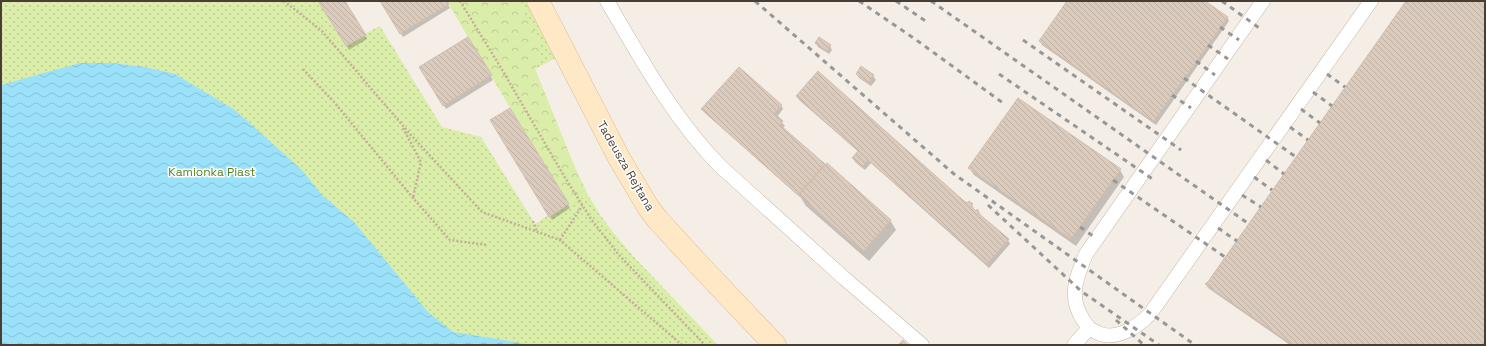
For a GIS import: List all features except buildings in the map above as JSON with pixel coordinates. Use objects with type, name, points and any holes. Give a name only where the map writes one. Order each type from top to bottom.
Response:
[{"type":"street","name":"Tadeusza Rejtana","points":[[538,1],[619,158],[648,207],[657,219],[702,268],[775,345]]},
{"type":"lane","points":[[607,1],[666,98],[702,147],[720,166],[922,345]]},
{"type":"lane","points":[[1263,1],[1086,254],[1075,285],[1074,302],[1081,319],[1088,328],[1101,334],[1121,333],[1133,327],[1150,314],[1371,1]]},
{"type":"lane","points":[[1074,345],[1088,328]]},
{"type":"path","points":[[284,1],[322,31],[401,124],[482,212],[560,240],[682,345]]},
{"type":"path","points":[[460,1],[591,219],[618,254],[705,345]]},
{"type":"path","points":[[303,69],[334,102],[413,198],[450,240],[487,245]]},
{"type":"path","points":[[401,124],[421,162],[413,198]]},
{"type":"path","points":[[560,240],[582,206]]},
{"type":"path","points":[[533,221],[537,232]]},
{"type":"green space","name":"Kamionka Piast","points":[[1,1],[318,1],[345,44],[380,26],[442,127],[481,137],[535,224],[567,202],[447,1],[538,1],[565,53],[535,69],[575,168],[588,195],[601,216],[634,257],[718,345],[1,345]]},
{"type":"green space","points":[[447,1],[519,1],[539,42],[540,56],[535,69],[575,168],[588,195],[569,204]]},
{"type":"water","name":"Kamionka Piast","points":[[80,63],[113,63],[145,67],[175,74],[235,110],[302,170],[322,195],[354,222],[428,312],[453,332],[529,345],[1,345],[1,85]]},
{"type":"railway","points":[[755,1],[954,174],[1195,345]]},
{"type":"railway","points":[[859,1],[915,39],[1003,103]]},
{"type":"railway","points":[[896,1],[927,22]]},
{"type":"railway","points":[[931,1],[1249,224]]},
{"type":"railway","points":[[1222,1],[1262,30]]},
{"type":"railway","points":[[1220,27],[1239,40]]},
{"type":"railway","points":[[1023,40],[1181,150]]},
{"type":"railway","points":[[1208,45],[1228,59]]},
{"type":"railway","points":[[1196,61],[1215,75]]},
{"type":"railway","points":[[999,74],[1154,180]]},
{"type":"railway","points":[[1327,74],[1345,87]]},
{"type":"railway","points":[[1184,78],[1296,157]]},
{"type":"railway","points":[[1313,92],[1332,106]]},
{"type":"railway","points":[[1172,95],[1191,108]]},
{"type":"railway","points":[[1301,109],[1320,123]]},
{"type":"railway","points":[[1290,127],[1308,140]]},
{"type":"railway","points":[[1266,160],[1284,174]]},
{"type":"railway","points":[[1254,177],[1272,190]]},
{"type":"railway","points":[[1113,180],[1225,257]]},
{"type":"railway","points":[[1242,195],[1261,207]]},
{"type":"railway","points":[[988,205],[1081,291],[1159,345]]},
{"type":"railway","points":[[1080,227],[1096,238]]},
{"type":"railway","points":[[1218,228],[1237,241]]},
{"type":"railway","points":[[1116,320],[1144,345]]}]
